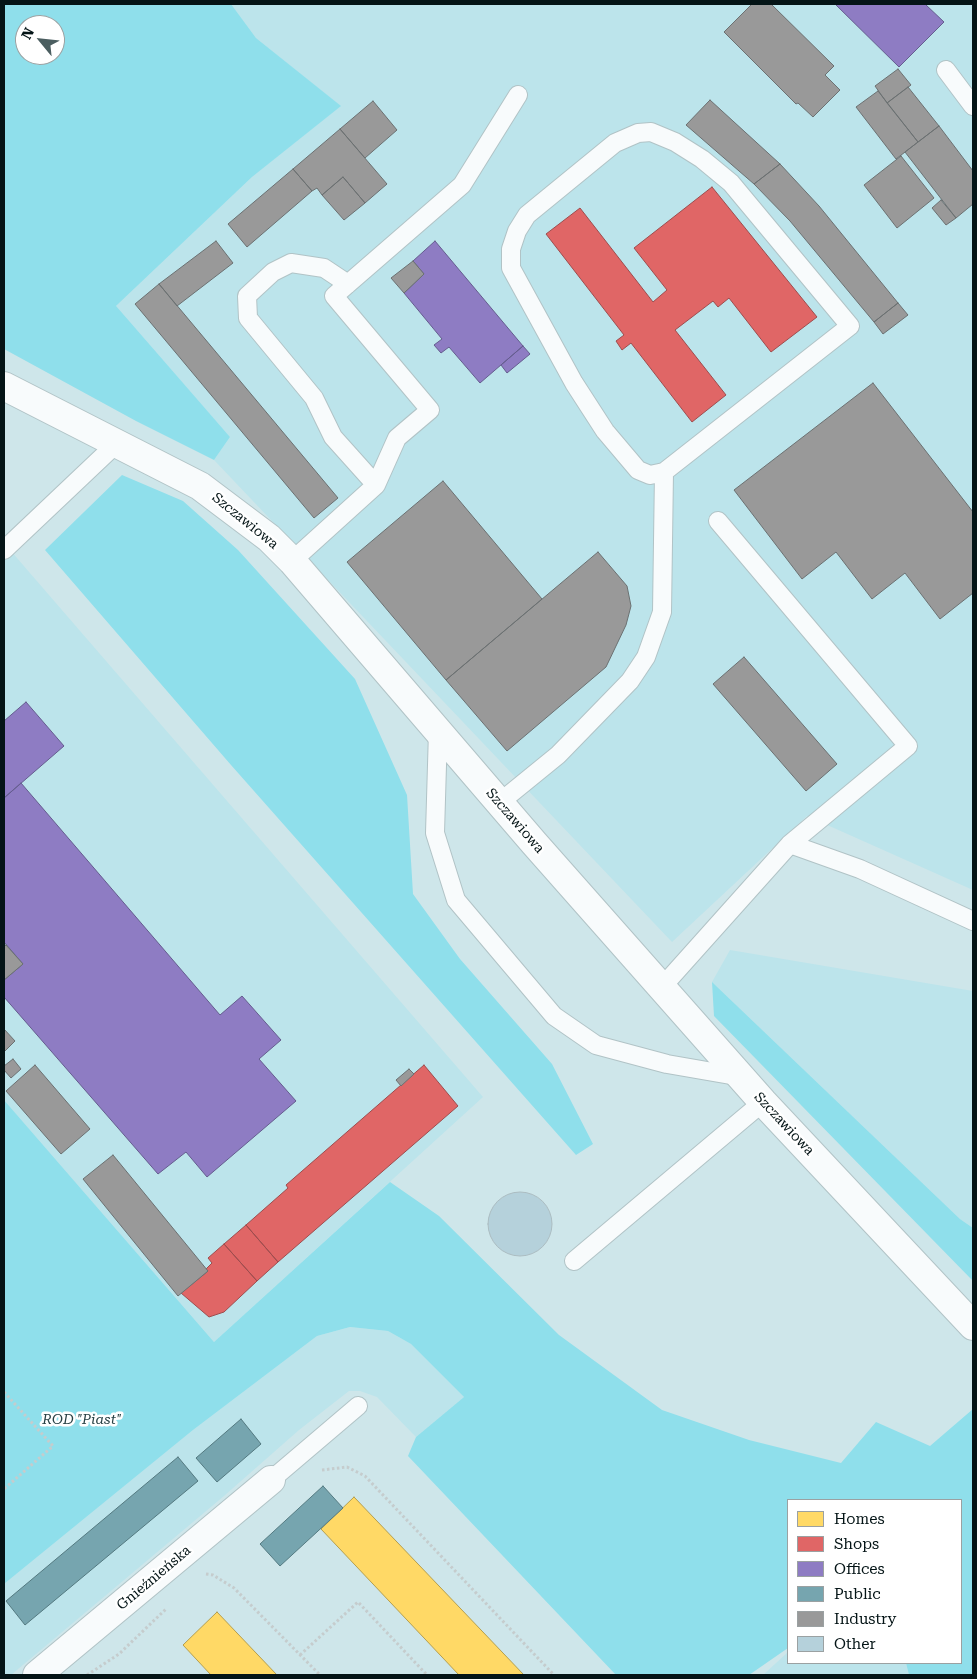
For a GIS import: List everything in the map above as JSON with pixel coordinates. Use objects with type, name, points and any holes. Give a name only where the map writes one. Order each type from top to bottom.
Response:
[{"type":"street","name":"Szczawiowa","points":[[4,386],[206,490],[246,518],[292,562],[499,803],[763,1102],[973,1326]]},
{"type":"street","name":"Gnieźnieńska","points":[[37,1675],[271,1480]]},
{"type":"lane","points":[[946,70],[973,106]]},
{"type":"lane","points":[[292,562],[376,485],[398,438],[430,410],[334,296],[462,185],[518,95]]},
{"type":"lane","points":[[651,132],[675,142],[702,159],[731,183],[850,326],[664,472],[650,475],[638,470],[605,432],[565,367],[511,268],[512,249],[517,231],[527,215],[615,143],[638,133],[651,132]]},
{"type":"lane","points":[[348,284],[324,268],[291,263],[273,272],[247,296],[248,318],[314,398],[333,437],[376,485]]},
{"type":"lane","points":[[4,550],[116,444]]},
{"type":"lane","points":[[499,803],[558,755],[630,681],[646,657],[662,612],[664,472]]},
{"type":"lane","points":[[662,988],[790,844],[908,746],[718,521]]},
{"type":"lane","points":[[438,731],[435,834],[456,900],[554,1016],[596,1045],[667,1064],[742,1077]]},
{"type":"lane","points":[[790,844],[860,869],[973,921]]},
{"type":"lane","points":[[574,1261],[763,1102]]},
{"type":"lane","points":[[271,1480],[358,1406]]},
{"type":"path","points":[[4,1392],[53,1446],[4,1489]]},
{"type":"path","points":[[271,1480],[347,1467],[365,1476],[554,1675]]},
{"type":"path","points":[[203,1574],[213,1575],[234,1588],[320,1675]]},
{"type":"path","points":[[300,1655],[358,1602],[427,1675]]},
{"type":"path","points":[[87,1675],[119,1654],[168,1608]]},
{"type":"shaded area","points":[[231,4],[973,4],[973,890],[807,816],[672,942],[214,460],[230,437],[115,307],[252,177],[340,106],[256,38]]},
{"type":"shaded area","points":[[4,543],[483,1097],[214,1342],[4,1100]]},
{"type":"shaded area","points":[[730,950],[973,991],[973,1228],[960,1219],[712,982]]},
{"type":"shaded area","points":[[350,1327],[388,1331],[411,1344],[464,1397],[416,1437],[377,1397],[360,1391],[349,1391],[299,1430],[224,1496],[11,1675],[4,1675],[4,1584],[193,1430],[317,1336]]},
{"type":"shaded area","points":[[787,1653],[787,1664],[906,1664],[909,1675],[763,1675]]},
{"type":"green space","points":[[4,4],[231,4],[256,38],[341,106],[252,177],[116,306],[230,437],[214,460],[136,421],[4,349]]},
{"type":"green space","points":[[122,475],[183,501],[238,550],[355,679],[407,795],[413,894],[460,959],[552,1064],[593,1144],[576,1155],[231,765],[45,550]]},
{"type":"green space","points":[[712,982],[960,1219],[973,1228],[973,1281],[714,1016]]},
{"type":"green space","name":"ROD \"Piast\"","points":[[4,1100],[214,1342],[390,1182],[439,1216],[559,1335],[662,1410],[749,1440],[841,1463],[876,1422],[930,1446],[973,1409],[973,1675],[909,1675],[906,1664],[962,1664],[962,1499],[787,1499],[787,1649],[749,1675],[616,1675],[408,1456],[416,1437],[464,1397],[411,1344],[388,1331],[350,1327],[317,1336],[193,1430],[4,1584]]},
{"type":"building: Homes","points":[[354,1497],[524,1675],[459,1675],[321,1529]]},
{"type":"building: Homes","points":[[217,1612],[277,1675],[211,1675],[183,1645]]},
{"type":"building: Shops","points":[[712,187],[817,317],[771,352],[729,298],[718,307],[713,301],[675,330],[726,395],[692,422],[631,343],[622,350],[616,341],[624,335],[546,234],[580,208],[653,302],[667,290],[634,248]]},
{"type":"building: Shops","points":[[424,1065],[458,1106],[278,1262],[246,1225],[288,1188],[286,1185]]},
{"type":"building: Shops","points":[[246,1225],[278,1262],[257,1281],[224,1244]]},
{"type":"building: Shops","points":[[224,1244],[257,1281],[224,1312],[209,1317],[181,1293],[208,1271],[206,1269],[212,1263],[208,1258]]},
{"type":"building: Offices","points":[[835,4],[925,4],[944,22],[899,67]]},
{"type":"building: Offices","points":[[435,241],[523,346],[480,383],[449,347],[441,353],[434,345],[442,339],[404,293],[424,274],[413,261]]},
{"type":"building: Offices","points":[[523,346],[530,354],[507,373],[501,365]]},
{"type":"building: Offices","points":[[26,702],[64,746],[4,798],[4,721]]},
{"type":"building: Offices","points":[[21,783],[220,1015],[242,996],[281,1040],[259,1059],[296,1101],[207,1177],[186,1152],[158,1174],[4,997],[4,980],[23,964],[4,942],[4,798]]},
{"type":"building: Public","points":[[241,1419],[261,1444],[217,1482],[196,1458]]},
{"type":"building: Public","points":[[178,1457],[198,1481],[25,1625],[6,1601]]},
{"type":"building: Public","points":[[323,1486],[343,1508],[280,1566],[260,1544]]},
{"type":"building: Industry","points":[[752,4],[771,4],[834,66],[825,75],[840,90],[813,117],[798,103],[796,104],[724,32]]},
{"type":"building: Industry","points":[[898,69],[911,85],[887,103],[875,86]]},
{"type":"building: Industry","points":[[908,87],[939,126],[918,142],[887,103]]},
{"type":"building: Industry","points":[[878,91],[918,142],[896,159],[856,107]]},
{"type":"building: Industry","points":[[710,100],[780,164],[754,184],[686,125]]},
{"type":"building: Industry","points":[[373,101],[397,130],[365,158],[340,129]]},
{"type":"building: Industry","points":[[939,126],[973,171],[973,204],[956,218],[905,152]]},
{"type":"building: Industry","points":[[340,129],[387,184],[365,203],[343,177],[322,195],[317,188],[312,191],[293,169]]},
{"type":"building: Industry","points":[[901,156],[934,198],[897,228],[864,185]]},
{"type":"building: Industry","points":[[780,164],[819,206],[898,303],[874,322],[790,221],[754,184]]},
{"type":"building: Industry","points":[[293,169],[312,191],[247,247],[228,224]]},
{"type":"building: Industry","points":[[343,177],[365,203],[344,220],[322,195]]},
{"type":"building: Industry","points":[[941,200],[956,218],[946,225],[932,208]]},
{"type":"building: Industry","points":[[216,241],[233,263],[177,306],[159,284]]},
{"type":"building: Industry","points":[[413,261],[424,274],[404,293],[391,278]]},
{"type":"building: Industry","points":[[159,284],[338,498],[314,518],[135,304]]},
{"type":"building: Industry","points":[[898,303],[908,315],[883,334],[874,322]]},
{"type":"building: Industry","points":[[873,383],[973,512],[973,593],[940,619],[905,573],[872,599],[836,552],[802,579],[734,490]]},
{"type":"building: Industry","points":[[443,481],[542,599],[446,680],[347,562]]},
{"type":"building: Industry","points":[[598,552],[627,586],[631,606],[626,625],[606,667],[507,751],[446,680]]},
{"type":"building: Industry","points":[[744,657],[837,764],[806,791],[713,684]]},
{"type":"building: Industry","points":[[6,945],[23,964],[4,980],[4,947]]},
{"type":"building: Industry","points":[[4,1029],[15,1041],[4,1052]]},
{"type":"building: Industry","points":[[13,1059],[21,1069],[11,1078],[4,1070],[4,1066]]},
{"type":"building: Industry","points":[[35,1065],[90,1129],[61,1154],[6,1091]]},
{"type":"building: Industry","points":[[409,1069],[414,1074],[401,1086],[396,1080]]},
{"type":"building: Industry","points":[[113,1155],[208,1271],[178,1296],[83,1179]]},
{"type":"building: Other","points":[[520,1192],[538,1198],[546,1206],[552,1224],[546,1242],[538,1250],[520,1256],[502,1250],[494,1242],[488,1224],[494,1206],[502,1198]]}]
